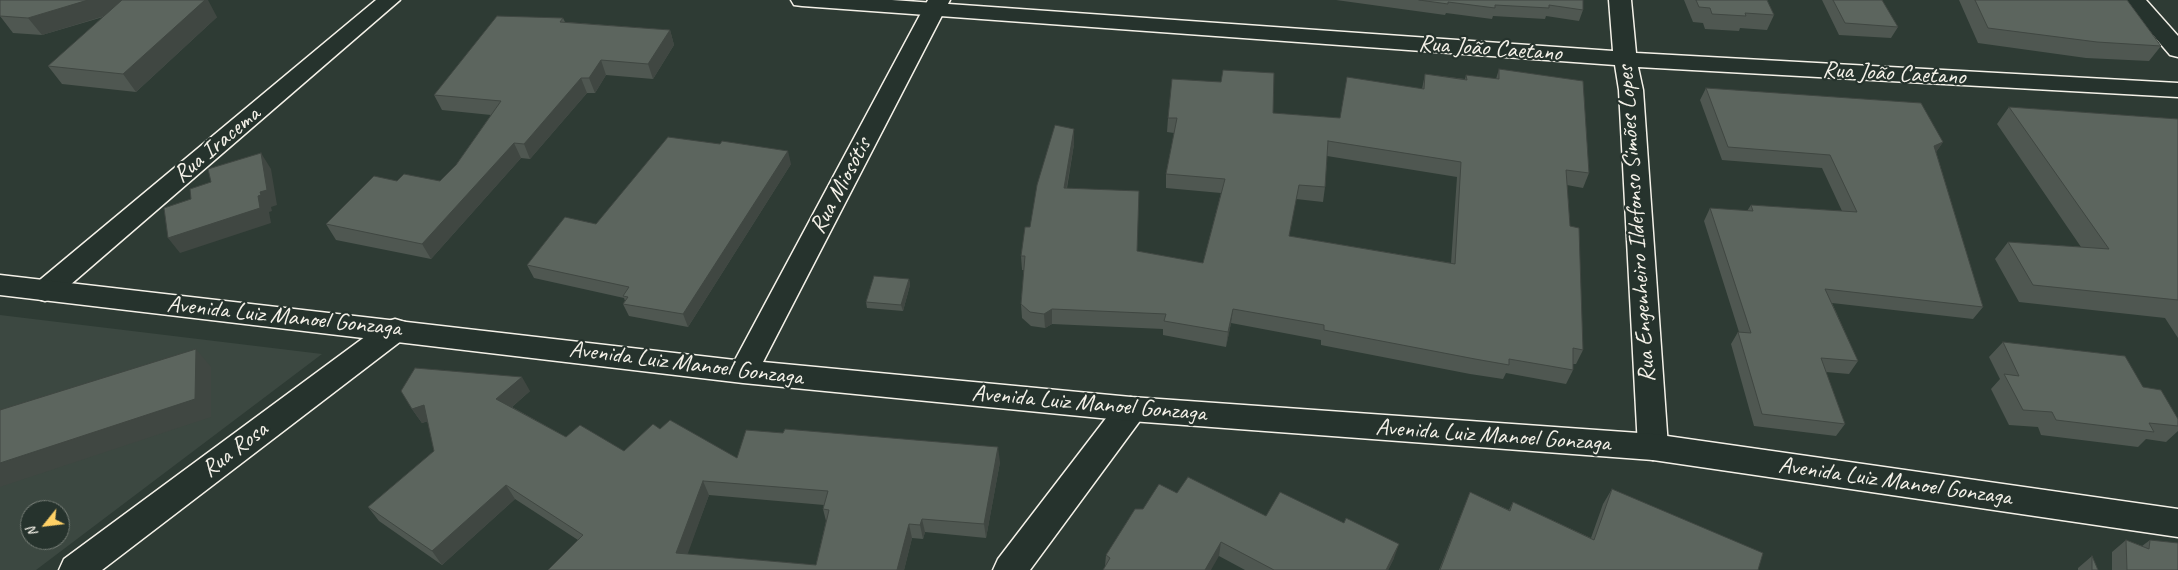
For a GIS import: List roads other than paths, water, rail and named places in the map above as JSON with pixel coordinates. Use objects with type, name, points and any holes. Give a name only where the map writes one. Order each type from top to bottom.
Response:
[{"type":"street","name":"Rua Iracema","points":[[45,290],[389,0]]},
{"type":"street","name":"Rua João Caetano","points":[[802,0],[937,4],[1625,59],[2178,90]]},
{"type":"street","name":"Rua Engenheiro Ildefonso Simões Lopes","points":[[1620,0],[1625,59],[1630,90],[1653,447]]},
{"type":"street","points":[[2134,0],[2178,50]]},
{"type":"street","name":"Rua Miosótis","points":[[743,372],[937,4]]},
{"type":"street","name":"Avenida Luiz Manoel Gonzaga","points":[[0,285],[743,372],[1130,409],[1653,447],[2178,523]]},
{"type":"street","name":"Rua Rosa","points":[[76,570],[395,330]]},
{"type":"street","points":[[1010,570],[1130,409]]}]
